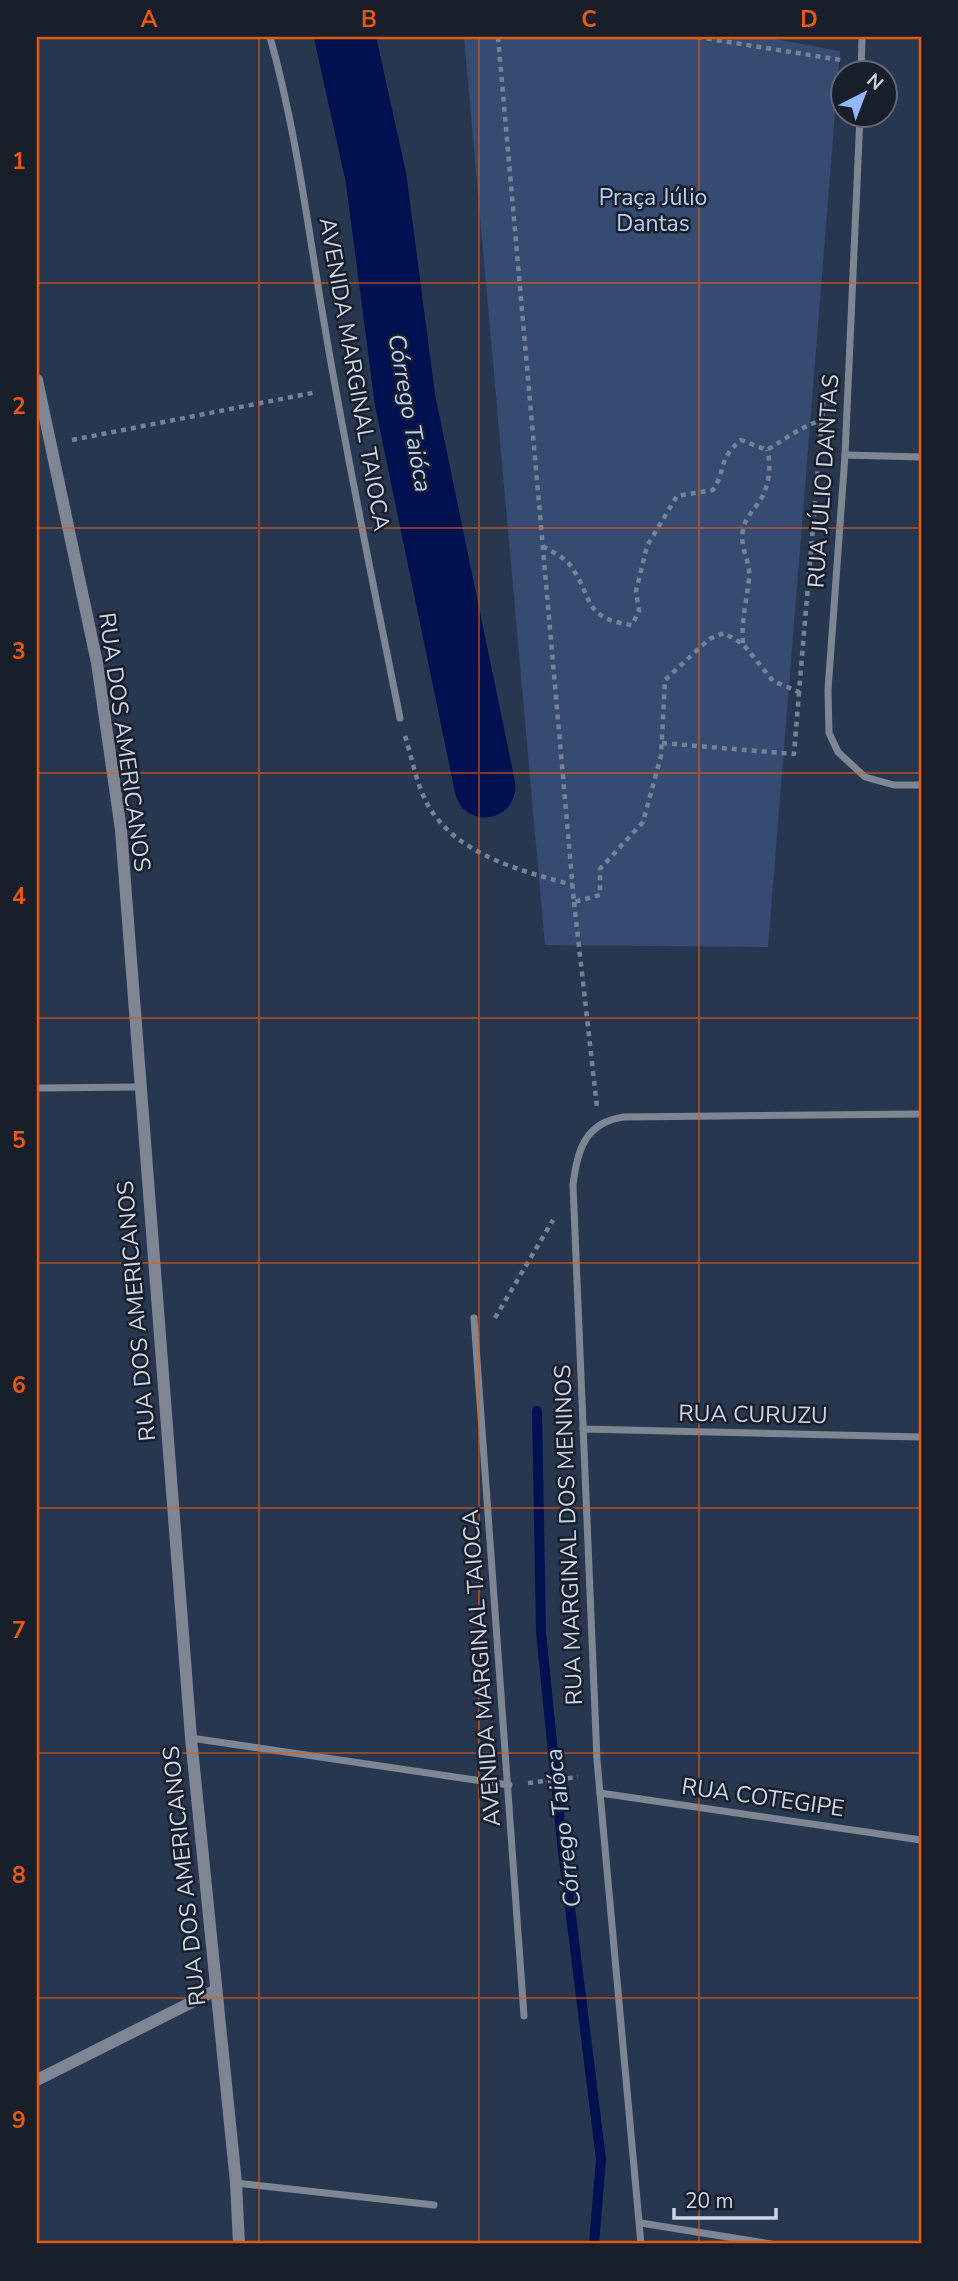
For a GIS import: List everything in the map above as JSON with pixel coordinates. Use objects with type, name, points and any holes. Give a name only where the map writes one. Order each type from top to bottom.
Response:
[{"type":"street","name":"AVENIDA MARGINAL TAIOCA","points":[[271,37],[305,187],[335,388],[400,718]]},
{"type":"street","points":[[861,60],[862,37]]},
{"type":"street","name":"RUA JÚLIO DANTAS","points":[[859,130],[845,455],[828,690],[829,733],[838,752],[866,777],[894,785],[921,785]]},
{"type":"street","name":"RUA DOS AMERICANOS","points":[[37,380],[97,663],[121,830],[191,1738],[236,2183],[239,2244]]},
{"type":"street","points":[[845,455],[921,457]]},
{"type":"street","points":[[37,1088],[139,1087]]},
{"type":"street","points":[[599,1125],[624,1117],[921,1114]]},
{"type":"street","name":"RUA MARGINAL DOS MENINOS","points":[[599,1125],[580,1146],[573,1185],[600,1793],[641,2244]]},
{"type":"street","name":"AVENIDA MARGINAL TAIOCA","points":[[474,1318],[524,2016]]},
{"type":"street","name":"RUA CURUZU","points":[[583,1429],[921,1437]]},
{"type":"street","points":[[191,1738],[509,1785]]},
{"type":"street","name":"RUA COTEGIPE","points":[[600,1793],[921,1840]]},
{"type":"street","points":[[37,2080],[216,1990]]},
{"type":"street","points":[[236,2183],[435,2205]]},
{"type":"street","points":[[641,2223],[771,2244]]},
{"type":"path","points":[[498,37],[574,902],[599,1125]]},
{"type":"path","points":[[697,37],[839,60]]},
{"type":"path","points":[[662,743],[794,754],[825,378]]},
{"type":"path","points":[[50,444],[335,388]]},
{"type":"path","points":[[768,450],[787,438],[796,428],[822,420]]},
{"type":"path","points":[[543,546],[569,563],[586,600],[604,619],[632,625],[639,611],[636,591],[647,546],[677,496],[713,490],[720,480],[721,467],[727,452],[741,440],[768,450]]},
{"type":"path","points":[[743,644],[741,627],[750,575],[743,550],[743,530],[750,512],[762,497],[771,463],[768,450]]},
{"type":"path","points":[[574,902],[600,895],[600,869],[643,822],[656,778],[662,743],[666,680],[709,639],[724,633],[743,644],[773,681],[799,692]]},
{"type":"path","points":[[400,718],[428,806],[443,825],[506,866],[573,885]]},
{"type":"path","points":[[477,1349],[573,1185]]},
{"type":"path","points":[[523,1783],[580,1776]]},
{"type":"green space","name":"Praça Júlio Dantas","points":[[464,37],[764,37],[840,51],[839,60],[828,60],[828,130],[834,130],[768,947],[545,945]]},
{"type":"waterway","name":"Córrego Taióca","points":[[345,37],[376,178],[405,400],[485,787]]},
{"type":"waterway","name":"Córrego Taióca","points":[[537,1411],[541,1632],[562,1843],[601,2159],[594,2244]]}]
